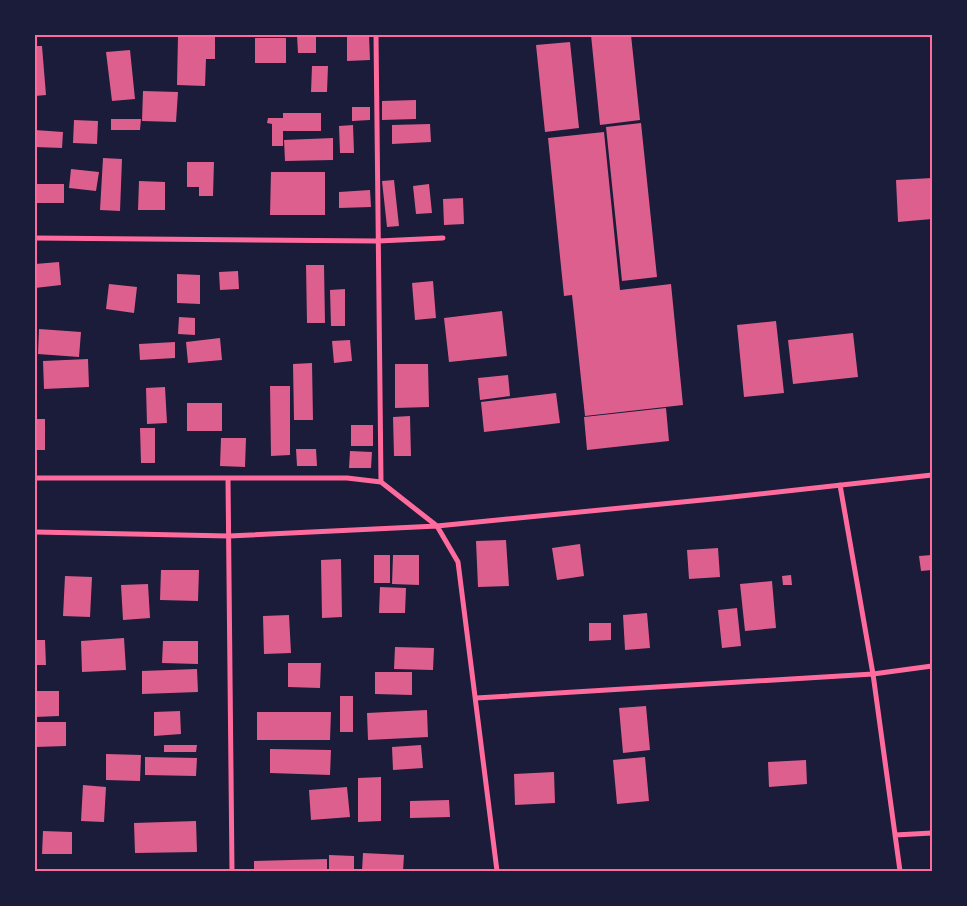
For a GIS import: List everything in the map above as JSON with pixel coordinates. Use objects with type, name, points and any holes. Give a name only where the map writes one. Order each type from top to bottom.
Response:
[{"type":"street","points":[[376,35],[381,482]]},
{"type":"street","points":[[35,238],[378,241],[443,238]]},
{"type":"street","points":[[35,532],[229,536],[437,526],[932,475]]},
{"type":"street","points":[[35,478],[347,478],[381,482],[437,526],[458,562],[497,871]]},
{"type":"street","points":[[228,478],[232,871]]},
{"type":"street","points":[[840,485],[873,674],[900,871]]},
{"type":"street","points":[[476,698],[873,674],[932,666]]},
{"type":"street","points":[[895,835],[932,833]]},
{"type":"building","points":[[178,35],[215,35],[215,59],[206,59],[205,86],[177,85]]},
{"type":"building","points":[[297,35],[316,35],[316,53],[298,53]]},
{"type":"building","points":[[347,35],[369,35],[370,60],[347,61]]},
{"type":"building","points":[[591,35],[631,35],[640,120],[600,125]]},
{"type":"building","points":[[255,38],[286,38],[286,63],[255,63]]},
{"type":"building","points":[[570,42],[579,128],[545,132],[536,45]]},
{"type":"building","points":[[35,46],[42,46],[46,95],[35,96]]},
{"type":"building","points":[[130,50],[135,99],[112,101],[106,52]]},
{"type":"building","points":[[312,66],[328,66],[327,92],[311,92]]},
{"type":"building","points":[[143,91],[178,92],[176,122],[142,121]]},
{"type":"building","points":[[416,100],[416,119],[382,120],[382,101]]},
{"type":"building","points":[[352,107],[370,107],[370,120],[352,121]]},
{"type":"building","points":[[283,113],[321,113],[321,131],[283,131],[283,146],[272,146],[272,124],[267,123],[268,118],[283,118]]},
{"type":"building","points":[[111,119],[141,119],[140,130],[111,130]]},
{"type":"building","points":[[74,120],[98,121],[97,144],[73,143]]},
{"type":"building","points":[[641,123],[657,277],[622,281],[606,127]]},
{"type":"building","points":[[430,124],[431,142],[392,144],[392,125]]},
{"type":"building","points":[[353,125],[354,153],[340,153],[339,126]]},
{"type":"building","points":[[35,130],[63,132],[62,148],[35,147]]},
{"type":"building","points":[[604,132],[620,290],[671,284],[683,405],[585,416],[572,295],[564,296],[548,138]]},
{"type":"building","points":[[333,138],[333,160],[285,161],[284,140]]},
{"type":"building","points":[[103,158],[122,159],[120,211],[100,210]]},
{"type":"building","points":[[187,162],[214,162],[213,196],[199,196],[199,187],[187,187]]},
{"type":"building","points":[[71,169],[99,172],[96,191],[69,188]]},
{"type":"building","points":[[271,172],[325,172],[325,215],[270,215]]},
{"type":"building","points":[[932,178],[932,219],[898,222],[896,180]]},
{"type":"building","points":[[394,180],[399,226],[387,227],[382,181]]},
{"type":"building","points":[[139,181],[165,182],[165,210],[138,210]]},
{"type":"building","points":[[35,184],[64,184],[64,203],[35,203]]},
{"type":"building","points":[[429,184],[432,213],[416,214],[413,186]]},
{"type":"building","points":[[370,190],[371,207],[339,208],[339,192]]},
{"type":"building","points":[[463,198],[464,224],[444,225],[443,199]]},
{"type":"building","points":[[59,262],[61,285],[35,288],[35,264]]},
{"type":"building","points":[[306,265],[324,265],[325,323],[307,323]]},
{"type":"building","points":[[238,271],[239,289],[220,290],[219,272]]},
{"type":"building","points":[[177,274],[200,275],[200,304],[177,303]]},
{"type":"building","points":[[433,281],[436,318],[415,320],[412,283]]},
{"type":"building","points":[[109,284],[137,287],[134,313],[106,309]]},
{"type":"building","points":[[345,289],[345,326],[331,326],[330,290]]},
{"type":"building","points":[[502,311],[507,356],[449,362],[444,318]]},
{"type":"building","points":[[179,317],[195,318],[195,335],[178,334]]},
{"type":"building","points":[[776,321],[784,393],[744,397],[737,325]]},
{"type":"building","points":[[39,329],[81,332],[79,357],[38,354]]},
{"type":"building","points":[[853,333],[858,377],[793,384],[788,340]]},
{"type":"building","points":[[220,338],[222,360],[188,363],[186,342]]},
{"type":"building","points":[[350,340],[352,361],[334,363],[332,341]]},
{"type":"building","points":[[175,342],[175,358],[140,360],[139,344]]},
{"type":"building","points":[[88,359],[89,387],[44,389],[43,361]]},
{"type":"building","points":[[312,363],[313,420],[294,420],[293,364]]},
{"type":"building","points":[[395,364],[428,364],[429,407],[395,408]]},
{"type":"building","points":[[508,375],[510,396],[480,400],[478,378]]},
{"type":"building","points":[[270,386],[290,386],[290,455],[271,456]]},
{"type":"building","points":[[165,387],[167,423],[147,424],[146,388]]},
{"type":"building","points":[[556,393],[560,423],[484,432],[481,402]]},
{"type":"building","points":[[187,403],[222,403],[222,431],[187,431]]},
{"type":"building","points":[[666,408],[669,441],[587,450],[584,417]]},
{"type":"building","points":[[410,416],[411,456],[394,456],[393,417]]},
{"type":"building","points":[[35,419],[45,419],[45,450],[35,450]]},
{"type":"building","points":[[351,425],[373,425],[373,446],[351,446]]},
{"type":"building","points":[[140,428],[155,428],[155,463],[141,463]]},
{"type":"building","points":[[221,438],[246,438],[245,467],[220,466]]},
{"type":"building","points":[[296,449],[316,449],[317,466],[297,466]]},
{"type":"building","points":[[350,451],[372,452],[371,468],[349,468]]},
{"type":"building","points":[[506,540],[509,586],[478,587],[476,541]]},
{"type":"building","points":[[580,544],[584,576],[557,580],[552,548]]},
{"type":"building","points":[[718,548],[720,577],[689,579],[687,550]]},
{"type":"building","points":[[374,555],[390,555],[390,583],[374,583]]},
{"type":"building","points":[[393,555],[419,555],[419,585],[392,584]]},
{"type":"building","points":[[932,555],[932,570],[921,571],[919,556]]},
{"type":"building","points":[[341,559],[342,617],[322,618],[321,560]]},
{"type":"building","points":[[161,570],[199,570],[198,601],[160,600]]},
{"type":"building","points":[[791,575],[792,585],[783,585],[782,576]]},
{"type":"building","points":[[65,576],[92,577],[90,617],[63,616]]},
{"type":"building","points":[[772,581],[776,628],[745,631],[740,584]]},
{"type":"building","points":[[148,584],[150,618],[123,620],[121,585]]},
{"type":"building","points":[[380,587],[406,588],[405,613],[379,613]]},
{"type":"building","points":[[737,608],[741,646],[722,648],[718,610]]},
{"type":"building","points":[[647,613],[650,648],[625,650],[623,615]]},
{"type":"building","points":[[289,615],[291,653],[264,654],[263,616]]},
{"type":"building","points":[[589,623],[611,623],[611,640],[589,641]]},
{"type":"building","points":[[124,638],[126,670],[82,672],[81,641]]},
{"type":"building","points":[[35,640],[45,640],[46,665],[35,665]]},
{"type":"building","points":[[163,641],[198,641],[198,664],[162,663]]},
{"type":"building","points":[[395,647],[434,648],[433,670],[394,669]]},
{"type":"building","points":[[288,663],[321,663],[320,688],[288,687]]},
{"type":"building","points":[[197,669],[198,692],[142,694],[142,671]]},
{"type":"building","points":[[375,672],[412,672],[412,695],[375,694]]},
{"type":"building","points":[[35,691],[59,691],[59,716],[35,717]]},
{"type":"building","points":[[340,696],[353,696],[353,732],[340,732]]},
{"type":"building","points":[[646,706],[650,750],[623,753],[619,708]]},
{"type":"building","points":[[427,710],[428,737],[368,740],[367,713]]},
{"type":"building","points":[[180,711],[181,734],[154,736],[154,712]]},
{"type":"building","points":[[257,712],[331,712],[330,740],[257,740]]},
{"type":"building","points":[[35,722],[66,722],[66,746],[35,747]]},
{"type":"building","points":[[164,745],[197,745],[196,752],[164,752]]},
{"type":"building","points":[[421,745],[423,768],[393,770],[392,747]]},
{"type":"building","points":[[270,749],[331,750],[330,775],[270,773]]},
{"type":"building","points":[[106,754],[141,755],[140,781],[106,780]]},
{"type":"building","points":[[145,757],[197,758],[196,776],[145,775]]},
{"type":"building","points":[[645,757],[649,801],[617,804],[613,760]]},
{"type":"building","points":[[806,760],[807,784],[769,787],[768,762]]},
{"type":"building","points":[[554,772],[555,803],[515,805],[514,774]]},
{"type":"building","points":[[381,777],[381,821],[358,822],[358,778]]},
{"type":"building","points":[[83,785],[106,787],[104,822],[81,821]]},
{"type":"building","points":[[347,787],[350,817],[311,820],[309,790]]},
{"type":"building","points":[[449,800],[450,817],[410,818],[410,801]]},
{"type":"building","points":[[196,821],[197,852],[135,853],[134,823]]},
{"type":"building","points":[[43,831],[72,832],[72,854],[42,854]]},
{"type":"building","points":[[363,853],[404,855],[403,871],[362,871]]},
{"type":"building","points":[[329,855],[354,856],[354,871],[329,871]]},
{"type":"building","points":[[327,859],[327,871],[254,871],[254,861]]}]
